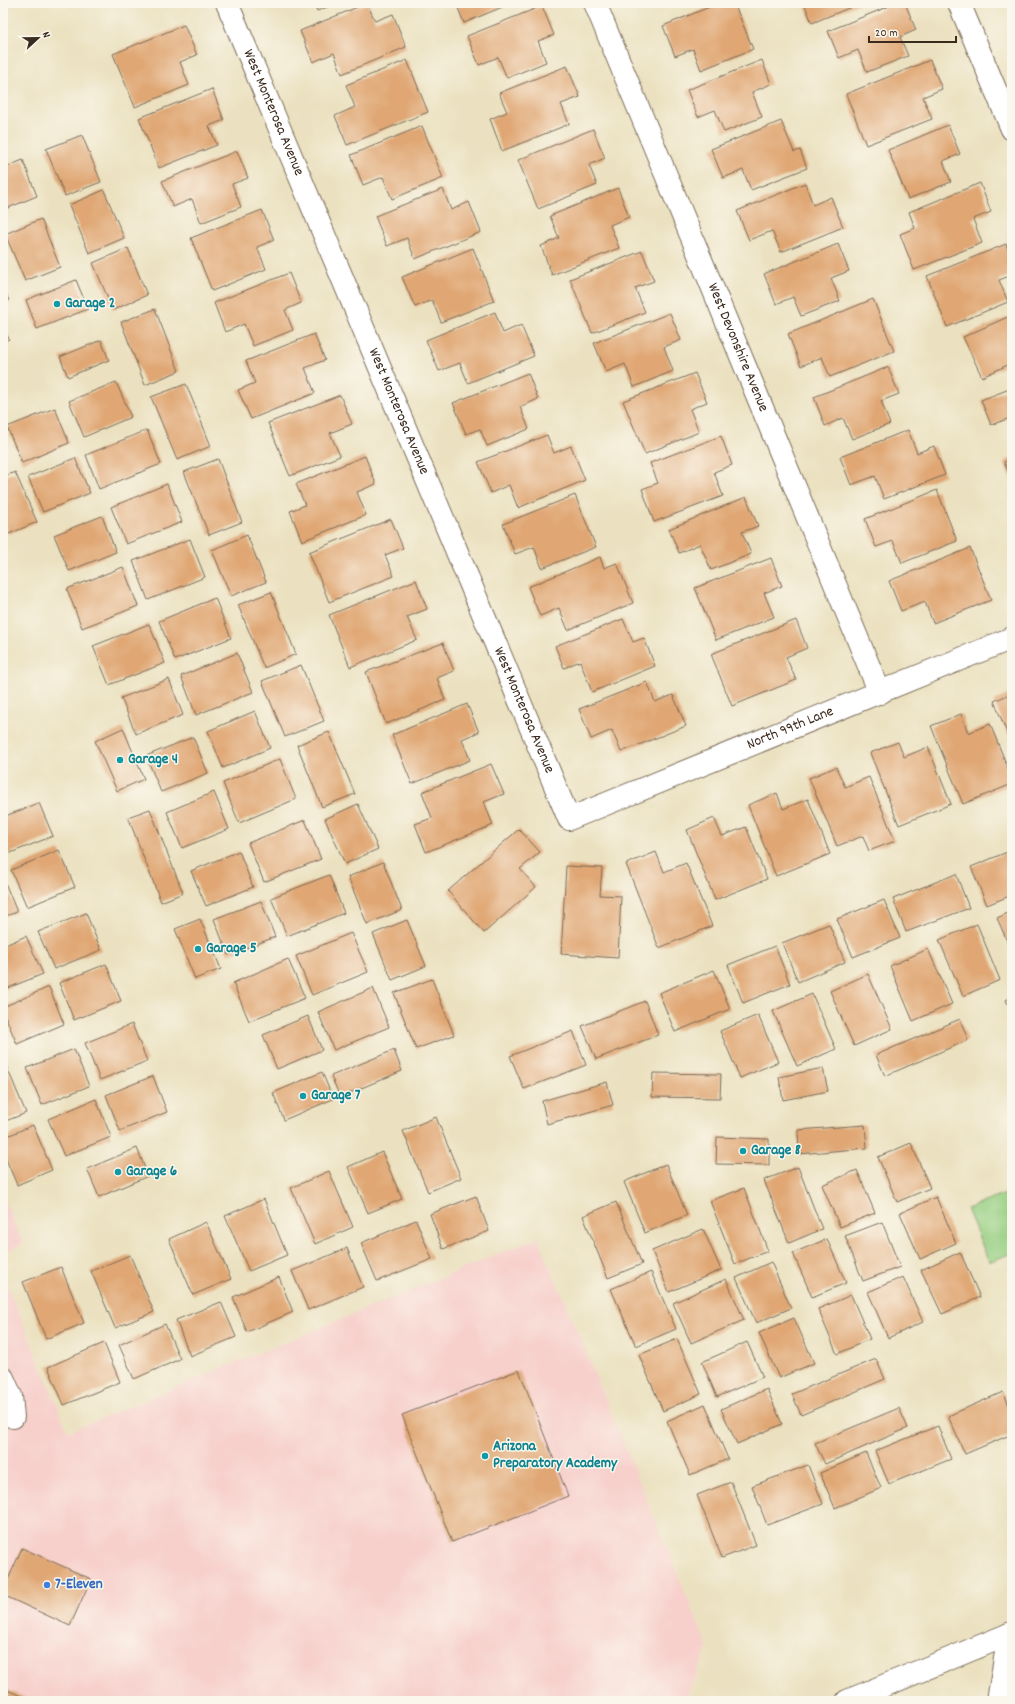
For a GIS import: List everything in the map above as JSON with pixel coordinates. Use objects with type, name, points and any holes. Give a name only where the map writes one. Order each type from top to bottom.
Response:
[{"type":"street","name":"West Monterosa Avenue","points":[[227,3],[569,819]]},
{"type":"street","name":"West Devonshire Avenue","points":[[595,3],[880,693]]},
{"type":"street","points":[[959,3],[1012,129]]},
{"type":"street","name":"North 99th Lane","points":[[569,819],[1012,638]]},
{"type":"street","points":[[3,1378],[11,1396],[13,1417]]},
{"type":"street","points":[[847,1701],[1011,1633]]},
{"type":"street","points":[[998,1701],[1011,1633]]},
{"type":"shaded area","points":[[3,1196],[23,1244],[3,1253]]},
{"type":"shaded area","points":[[538,1238],[708,1647],[684,1701],[3,1701],[3,1275],[68,1432]]},
{"type":"green space","points":[[1012,1191],[1012,1253],[989,1262],[967,1209]]},
{"type":"building","points":[[314,3],[338,3],[317,11]]},
{"type":"building","points":[[367,3],[375,21],[393,14],[406,47],[342,74],[334,53],[313,62],[300,31]]},
{"type":"building","points":[[456,3],[512,3],[464,23]]},
{"type":"building","points":[[719,3],[734,3],[753,49],[701,70],[693,49],[675,56],[663,26]]},
{"type":"building","points":[[804,3],[861,3],[812,23]]},
{"type":"building","points":[[897,3],[905,3],[916,30],[900,37],[908,56],[867,72],[858,50],[839,58],[828,31]]},
{"type":"building","points":[[542,6],[554,35],[538,41],[546,62],[507,78],[498,57],[479,65],[467,36]]},
{"type":"building","points":[[184,25],[197,55],[180,62],[189,85],[135,107],[113,54]]},
{"type":"building","points":[[407,60],[428,112],[347,145],[335,116],[355,107],[346,85]]},
{"type":"building","points":[[762,60],[771,84],[752,92],[762,117],[724,132],[715,110],[698,117],[687,90]]},
{"type":"building","points":[[930,60],[942,89],[923,97],[932,119],[866,145],[846,94]]},
{"type":"building","points":[[567,66],[580,97],[561,104],[569,124],[502,151],[490,119],[507,112],[499,93]]},
{"type":"building","points":[[212,89],[224,120],[209,126],[217,145],[159,168],[139,118]]},
{"type":"building","points":[[781,121],[794,152],[800,150],[807,168],[751,190],[743,170],[723,178],[711,149]]},
{"type":"building","points":[[948,125],[960,154],[943,161],[951,182],[908,199],[888,150]]},
{"type":"building","points":[[422,126],[443,178],[392,199],[383,177],[363,185],[351,155]]},
{"type":"building","points":[[593,129],[605,158],[589,165],[597,185],[538,209],[518,160]]},
{"type":"building","points":[[82,135],[101,182],[65,196],[46,149]]},
{"type":"building","points":[[237,151],[248,178],[232,184],[241,207],[201,223],[192,199],[173,207],[162,181]]},
{"type":"building","points":[[23,160],[37,196],[3,210],[3,168]]},
{"type":"building","points":[[805,183],[813,205],[831,197],[843,227],[781,252],[772,231],[749,240],[737,211]]},
{"type":"building","points":[[980,183],[991,212],[973,219],[982,243],[914,270],[900,234],[915,228],[909,212]]},
{"type":"building","points":[[618,188],[629,217],[610,225],[619,248],[552,275],[541,246],[559,238],[550,216]]},
{"type":"building","points":[[443,189],[451,210],[469,202],[481,232],[415,259],[407,238],[387,246],[375,216]]},
{"type":"building","points":[[104,190],[124,238],[89,253],[69,205]]},
{"type":"building","points":[[262,210],[274,240],[257,247],[266,269],[212,291],[191,238]]},
{"type":"building","points":[[41,219],[60,267],[25,281],[5,234]]},
{"type":"building","points":[[838,244],[849,271],[831,278],[840,301],[801,316],[793,297],[776,304],[764,274]]},
{"type":"building","points":[[1006,244],[1012,260],[1012,275],[999,280],[1008,302],[947,327],[927,276]]},
{"type":"building","points":[[128,248],[147,295],[113,310],[93,263]]},
{"type":"building","points":[[473,248],[494,301],[441,322],[432,300],[415,307],[402,277]]},
{"type":"building","points":[[642,251],[654,281],[635,288],[645,312],[592,333],[570,279]]},
{"type":"building","points":[[289,273],[301,303],[285,310],[293,330],[253,346],[244,324],[225,332],[214,303]]},
{"type":"building","name":"Garage 2","points":[[76,280],[88,309],[37,329],[26,300]]},
{"type":"building","points":[[3,286],[9,301],[3,304]]},
{"type":"building","points":[[873,299],[894,351],[830,377],[822,357],[801,366],[788,334]]},
{"type":"building","points":[[155,309],[179,371],[145,385],[121,322]]},
{"type":"building","points":[[495,312],[503,333],[521,325],[534,356],[468,383],[460,363],[439,371],[426,340]]},
{"type":"building","points":[[670,313],[681,340],[664,347],[673,371],[634,387],[625,364],[606,372],[594,343]]},
{"type":"building","points":[[1012,315],[1012,363],[982,377],[963,337]]},
{"type":"building","points":[[3,327],[9,339],[3,342]]},
{"type":"building","points":[[314,334],[325,360],[305,368],[315,393],[251,419],[238,390],[255,383],[246,361]]},
{"type":"building","points":[[101,340],[109,360],[68,377],[60,357]]},
{"type":"building","points":[[888,367],[899,394],[881,401],[890,424],[852,439],[843,418],[825,426],[814,397]]},
{"type":"building","points":[[528,373],[538,399],[520,407],[529,429],[487,446],[480,429],[466,434],[453,403]]},
{"type":"building","points":[[695,373],[707,402],[690,409],[699,432],[645,454],[623,401]]},
{"type":"building","points":[[116,382],[131,417],[84,437],[69,401]]},
{"type":"building","points":[[186,384],[211,446],[177,460],[151,397]]},
{"type":"building","points":[[1012,388],[1012,422],[1010,418],[991,425],[981,400]]},
{"type":"building","points":[[340,395],[352,424],[330,433],[340,456],[290,476],[268,423]]},
{"type":"building","points":[[55,408],[69,443],[22,463],[7,427]]},
{"type":"building","points":[[147,430],[161,464],[99,489],[86,455]]},
{"type":"building","points":[[908,430],[917,453],[934,446],[945,475],[884,499],[875,476],[851,485],[840,457]]},
{"type":"building","points":[[547,435],[554,453],[571,446],[585,480],[518,508],[509,485],[491,493],[478,462]]},
{"type":"building","points":[[721,436],[732,465],[714,472],[723,496],[654,522],[642,489],[658,483],[650,463]]},
{"type":"building","points":[[365,456],[376,484],[357,492],[366,515],[302,541],[290,511],[305,505],[296,484]]},
{"type":"building","points":[[75,458],[90,493],[43,512],[28,477]]},
{"type":"building","points":[[1012,458],[1012,482],[1004,462]]},
{"type":"building","points":[[218,459],[242,522],[209,535],[184,472]]},
{"type":"building","points":[[15,472],[37,522],[9,534],[3,519],[3,477]]},
{"type":"building","points":[[167,484],[182,522],[126,544],[111,507]]},
{"type":"building","points":[[937,490],[957,541],[902,563],[893,541],[876,547],[865,519]]},
{"type":"building","points":[[575,495],[596,547],[542,568],[534,547],[515,554],[503,524]]},
{"type":"building","points":[[746,497],[758,526],[742,532],[751,554],[711,570],[700,544],[679,553],[669,529]]},
{"type":"building","points":[[102,516],[116,552],[69,571],[54,535]]},
{"type":"building","points":[[391,519],[403,548],[385,555],[394,576],[329,602],[309,552]]},
{"type":"building","points":[[247,535],[266,582],[231,596],[212,550]]},
{"type":"building","points":[[190,539],[205,577],[148,600],[133,561]]},
{"type":"building","points":[[970,548],[991,600],[933,623],[925,602],[901,611],[889,581]]},
{"type":"building","points":[[600,557],[604,568],[617,563],[633,603],[568,630],[559,608],[540,616],[528,587]]},
{"type":"building","points":[[771,558],[782,586],[764,593],[774,617],[716,640],[695,588]]},
{"type":"building","points":[[123,567],[138,606],[82,628],[67,589]]},
{"type":"building","points":[[416,580],[427,609],[407,617],[417,640],[350,667],[329,615]]},
{"type":"building","points":[[271,592],[296,654],[264,668],[238,605]]},
{"type":"building","points":[[215,598],[231,638],[175,660],[159,621]]},
{"type":"building","points":[[623,619],[633,642],[644,638],[655,666],[592,692],[580,661],[564,668],[555,646]]},
{"type":"building","points":[[796,620],[807,648],[786,657],[796,680],[732,706],[711,654]]},
{"type":"building","points":[[149,624],[165,663],[109,685],[93,646]]},
{"type":"building","points":[[443,643],[454,671],[437,678],[445,700],[386,724],[366,672]]},
{"type":"building","points":[[237,653],[253,692],[196,715],[181,676]]},
{"type":"building","points":[[301,665],[324,721],[285,737],[262,681]]},
{"type":"building","points":[[169,679],[183,715],[136,734],[121,698]]},
{"type":"building","points":[[647,682],[655,702],[673,695],[686,726],[621,752],[612,730],[591,739],[579,709]]},
{"type":"building","points":[[1012,693],[1012,745],[994,701]]},
{"type":"building","points":[[467,704],[479,732],[462,739],[470,760],[412,784],[392,735]]},
{"type":"building","points":[[255,711],[270,748],[223,768],[208,731]]},
{"type":"building","points":[[961,714],[968,733],[990,724],[1012,778],[1012,784],[963,804],[931,726]]},
{"type":"building","name":"Garage 4","points":[[123,728],[144,779],[117,791],[95,741]]},
{"type":"building","points":[[329,732],[355,794],[322,807],[297,745]]},
{"type":"building","points":[[193,737],[208,773],[161,792],[146,756]]},
{"type":"building","points":[[898,742],[904,757],[928,747],[951,804],[899,825],[870,753]]},
{"type":"building","points":[[280,759],[296,799],[239,823],[223,783]]},
{"type":"building","points":[[491,764],[504,794],[484,802],[493,825],[426,852],[415,824],[432,818],[422,792]]},
{"type":"building","points":[[836,767],[845,787],[869,777],[895,841],[869,851],[863,836],[837,846],[809,778]]},
{"type":"building","points":[[214,792],[229,829],[182,848],[167,812]]},
{"type":"building","points":[[777,793],[783,809],[808,799],[830,854],[776,876],[748,805]]},
{"type":"building","points":[[39,803],[53,836],[3,856],[3,817]]},
{"type":"building","points":[[358,804],[378,849],[345,864],[325,819]]},
{"type":"building","points":[[150,809],[183,893],[161,902],[128,817]]},
{"type":"building","points":[[714,818],[722,836],[746,827],[767,879],[715,900],[687,830]]},
{"type":"building","points":[[305,820],[321,859],[264,882],[248,843]]},
{"type":"building","points":[[519,829],[540,852],[520,869],[536,887],[484,933],[448,891]]},
{"type":"building","points":[[59,850],[75,887],[27,907],[11,870]]},
{"type":"building","points":[[1012,850],[1012,895],[987,905],[971,867]]},
{"type":"building","points":[[239,851],[253,887],[206,906],[191,871]]},
{"type":"building","points":[[656,852],[664,872],[686,863],[712,926],[659,948],[626,864]]},
{"type":"building","points":[[383,862],[402,910],[367,924],[348,877]]},
{"type":"building","points":[[566,866],[602,868],[600,895],[621,896],[618,958],[561,954]]},
{"type":"building","points":[[956,874],[969,908],[906,932],[893,899]]},
{"type":"building","points":[[329,875],[344,913],[287,936],[271,898]]},
{"type":"building","points":[[3,878],[17,912],[3,917]]},
{"type":"building","points":[[884,900],[900,938],[853,957],[837,919]]},
{"type":"building","points":[[261,901],[275,937],[228,955],[214,919]]},
{"type":"building","points":[[1012,911],[1012,952],[997,918]]},
{"type":"building","points":[[86,913],[101,950],[54,969],[38,932]]},
{"type":"building","name":"Garage 5","points":[[200,919],[221,969],[195,979],[175,929]]},
{"type":"building","points":[[407,920],[426,966],[392,980],[373,934]]},
{"type":"building","points":[[829,924],[845,962],[798,982],[782,943]]},
{"type":"building","points":[[977,924],[1000,980],[963,996],[939,940]]},
{"type":"building","points":[[351,933],[368,972],[312,995],[296,956]]},
{"type":"building","points":[[26,936],[43,974],[3,990],[3,946]]},
{"type":"building","points":[[775,946],[790,984],[743,1003],[728,965]]},
{"type":"building","points":[[928,949],[952,1004],[913,1021],[890,966]]},
{"type":"building","points":[[288,959],[305,998],[249,1021],[233,983]]},
{"type":"building","points":[[106,964],[121,1001],[74,1020],[59,983]]},
{"type":"building","points":[[714,970],[730,1009],[675,1032],[659,993]]},
{"type":"building","points":[[868,974],[892,1029],[854,1046],[830,991]]},
{"type":"building","points":[[432,979],[454,1035],[416,1049],[394,993]]},
{"type":"building","points":[[49,987],[64,1024],[17,1044],[3,1011],[3,1007]]},
{"type":"building","points":[[373,988],[389,1027],[334,1050],[318,1012]]},
{"type":"building","points":[[812,994],[836,1049],[797,1066],[773,1011]]},
{"type":"building","points":[[1012,997],[1012,1013],[1006,1000]]},
{"type":"building","points":[[645,1001],[658,1035],[596,1059],[582,1026]]},
{"type":"building","points":[[758,1015],[778,1062],[740,1078],[720,1031]]},
{"type":"building","points":[[308,1016],[322,1050],[277,1069],[263,1035]]},
{"type":"building","points":[[960,1019],[968,1040],[885,1076],[876,1055]]},
{"type":"building","points":[[132,1024],[147,1061],[100,1080],[85,1043]]},
{"type":"building","points":[[573,1031],[586,1065],[524,1089],[510,1056]]},
{"type":"building","points":[[74,1049],[89,1086],[42,1105],[27,1068]]},
{"type":"building","points":[[394,1050],[402,1071],[340,1097],[331,1076]]},
{"type":"building","points":[[3,1058],[26,1113],[3,1122]]},
{"type":"building","points":[[823,1068],[828,1091],[783,1100],[779,1077]]},
{"type":"building","name":"Garage 7","points":[[322,1072],[333,1099],[284,1120],[273,1093]]},
{"type":"building","points":[[653,1073],[721,1074],[720,1098],[652,1097]]},
{"type":"building","points":[[153,1076],[167,1112],[120,1131],[106,1095]]},
{"type":"building","points":[[607,1082],[613,1105],[547,1124],[542,1101]]},
{"type":"building","points":[[96,1099],[111,1137],[64,1156],[48,1119]]},
{"type":"building","points":[[436,1117],[461,1178],[428,1192],[403,1131]]},
{"type":"building","points":[[33,1125],[52,1170],[17,1185],[3,1152],[3,1138]]},
{"type":"building","points":[[865,1125],[867,1148],[799,1154],[798,1130]]},
{"type":"building","name":"Garage 8","points":[[717,1137],[769,1139],[769,1165],[716,1164]]},
{"type":"building","points":[[911,1143],[930,1188],[897,1202],[878,1157]]},
{"type":"building","name":"Garage 6","points":[[137,1148],[148,1176],[99,1197],[87,1169]]},
{"type":"building","points":[[382,1152],[402,1199],[368,1213],[348,1167]]},
{"type":"building","points":[[666,1164],[687,1215],[645,1233],[624,1182]]},
{"type":"building","points":[[798,1167],[822,1229],[789,1243],[764,1180]]},
{"type":"building","points":[[857,1170],[875,1213],[840,1227],[822,1185]]},
{"type":"building","points":[[329,1171],[353,1227],[315,1244],[291,1188]]},
{"type":"building","points":[[744,1188],[768,1251],[735,1264],[710,1201]]},
{"type":"building","points":[[476,1196],[489,1231],[443,1249],[430,1214]]},
{"type":"building","points":[[936,1197],[956,1243],[920,1259],[900,1213]]},
{"type":"building","points":[[264,1199],[287,1255],[249,1271],[225,1216]]},
{"type":"building","points":[[616,1202],[642,1264],[608,1278],[583,1216]]},
{"type":"building","points":[[416,1220],[432,1259],[377,1281],[361,1243]]},
{"type":"building","points":[[206,1222],[231,1279],[193,1295],[169,1239]]},
{"type":"building","points":[[882,1222],[900,1267],[863,1281],[845,1236]]},
{"type":"building","points":[[703,1229],[721,1270],[669,1292],[652,1251]]},
{"type":"building","points":[[827,1239],[846,1283],[812,1297],[793,1253]]},
{"type":"building","points":[[347,1248],[363,1287],[308,1310],[292,1271]]},
{"type":"building","points":[[960,1252],[980,1297],[942,1314],[921,1270]]},
{"type":"building","points":[[130,1255],[154,1312],[115,1328],[91,1271]]},
{"type":"building","points":[[771,1262],[791,1308],[756,1323],[736,1278]]},
{"type":"building","points":[[61,1267],[84,1323],[46,1339],[23,1282]]},
{"type":"building","points":[[651,1272],[676,1329],[636,1346],[611,1289]]},
{"type":"building","points":[[279,1277],[293,1312],[247,1332],[233,1297]]},
{"type":"building","points":[[903,1277],[923,1322],[888,1338],[868,1292]]},
{"type":"building","points":[[726,1279],[744,1320],[691,1343],[673,1303]]},
{"type":"building","points":[[851,1295],[870,1339],[837,1354],[818,1309]]},
{"type":"building","points":[[221,1302],[236,1337],[190,1356],[176,1320]]},
{"type":"building","points":[[794,1318],[814,1363],[779,1378],[759,1333]]},
{"type":"building","points":[[165,1324],[180,1359],[134,1379],[119,1345]]},
{"type":"building","points":[[677,1339],[701,1394],[663,1411],[639,1355]]},
{"type":"building","points":[[747,1342],[763,1377],[717,1397],[702,1362]]},
{"type":"building","points":[[104,1343],[120,1382],[64,1405],[48,1367]]},
{"type":"building","points":[[876,1359],[885,1379],[801,1415],[792,1394]]},
{"type":"building","name":"Arizona Preparatory Academy","points":[[519,1370],[568,1496],[452,1542],[402,1415]]},
{"type":"building","points":[[767,1389],[782,1424],[737,1444],[721,1409]]},
{"type":"building","points":[[1003,1392],[1012,1412],[1012,1434],[965,1454],[948,1416]]},
{"type":"building","points":[[705,1404],[728,1459],[690,1475],[667,1421]]},
{"type":"building","points":[[899,1408],[908,1428],[825,1464],[815,1443]]},
{"type":"building","points":[[938,1426],[951,1459],[889,1484],[875,1451]]},
{"type":"building","points":[[866,1453],[881,1488],[835,1508],[820,1473]]},
{"type":"building","points":[[808,1465],[823,1504],[767,1525],[752,1486]]},
{"type":"building","points":[[731,1482],[756,1545],[722,1558],[697,1495]]},
{"type":"building","name":"7-Eleven","points":[[22,1548],[91,1579],[70,1626],[3,1595],[3,1591]]},
{"type":"building","points":[[3,1688],[32,1701],[3,1701]]},
{"type":"place","name":"Garage 2","points":[[57,304]]},
{"type":"place","name":"Garage 4","points":[[120,760]]},
{"type":"place","name":"Garage 5","points":[[198,949]]},
{"type":"place","name":"Garage 7","points":[[303,1096]]},
{"type":"place","name":"Garage 8","points":[[743,1151]]},
{"type":"place","name":"Garage 6","points":[[118,1172]]},
{"type":"place","name":"Arizona Preparatory Academy","points":[[485,1456]]},
{"type":"place","name":"7-Eleven","points":[[47,1585]]}]
